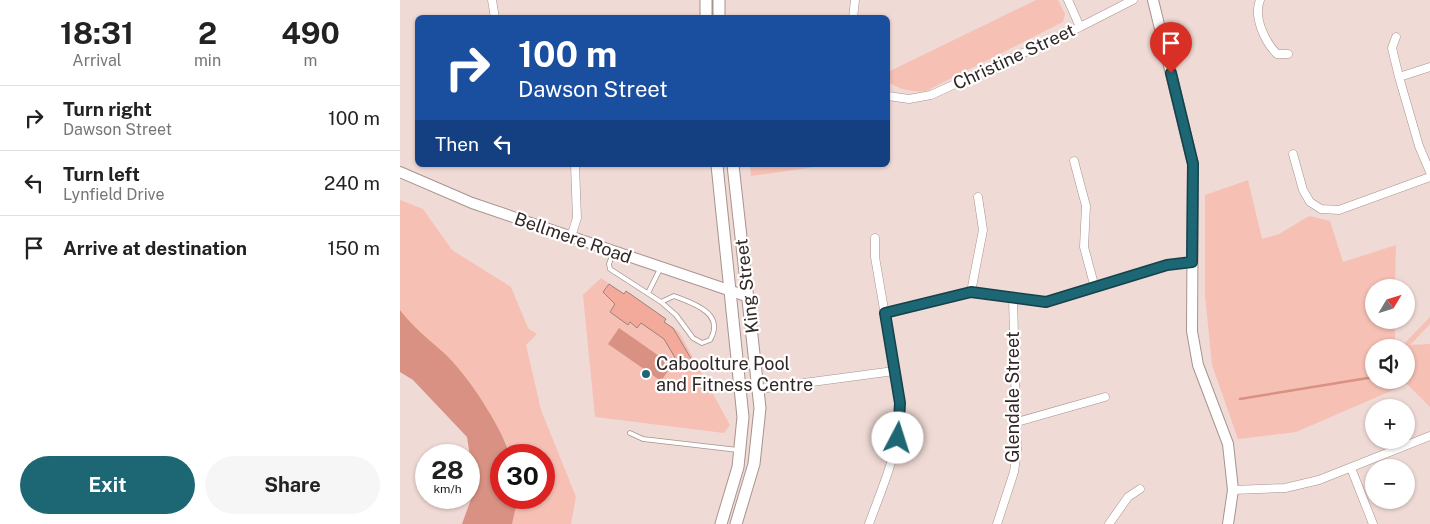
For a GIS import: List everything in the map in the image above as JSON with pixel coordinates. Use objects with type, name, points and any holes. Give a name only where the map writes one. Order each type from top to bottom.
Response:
[{"type":"main road","points":[[706,0],[706,15]]},
{"type":"main road","points":[[719,0],[719,15]]},
{"type":"main road","name":"King Street","points":[[717,167],[743,403],[740,450],[734,483],[721,524]]},
{"type":"main road","name":"King Street","points":[[733,167],[759,390],[760,422],[754,464],[736,524]]},
{"type":"street","points":[[492,0],[495,15]]},
{"type":"street","points":[[853,15],[855,0]]},
{"type":"street","points":[[1068,0],[1080,27]]},
{"type":"street","name":"Christine Street","points":[[890,96],[909,99],[931,95],[1080,27],[1132,0]]},
{"type":"street","points":[[1153,0],[1193,164],[1191,315],[1194,348],[1202,376],[1226,437],[1233,490],[1228,524]]},
{"type":"street","points":[[1260,0],[1260,18],[1266,42],[1277,54],[1288,54]]},
{"type":"street","points":[[1396,37],[1392,48],[1399,77],[1419,146],[1430,172]]},
{"type":"street","points":[[1399,77],[1430,67]]},
{"type":"street","points":[[1293,154],[1303,190],[1310,202],[1322,209],[1339,210],[1430,177]]},
{"type":"street","points":[[1074,162],[1086,206],[1084,247],[1095,288]]},
{"type":"street","points":[[571,237],[577,218],[575,167]]},
{"type":"street","name":"Bellmere Road","points":[[400,172],[472,202],[660,269],[748,297]]},
{"type":"street","points":[[971,292],[982,243],[982,216],[978,197]]},
{"type":"street","points":[[869,524],[898,438],[900,403],[875,256],[875,238]]},
{"type":"street","points":[[885,313],[971,292],[1046,302],[1167,265],[1192,262]]},
{"type":"street","name":"Glendale Street","points":[[997,524],[1014,472],[1017,422],[1013,298]]},
{"type":"street","points":[[759,390],[894,371]]},
{"type":"street","points":[[1017,422],[1105,397]]},
{"type":"street","points":[[1233,490],[1286,488],[1320,480],[1430,436]]},
{"type":"street","points":[[1351,468],[1373,524]]},
{"type":"street","points":[[1109,524],[1128,496],[1140,489]]},
{"type":"lane","points":[[614,252],[608,264],[610,269],[661,302],[676,315],[693,338],[702,343],[710,340],[714,324],[712,318],[704,309],[674,296],[661,302]]},
{"type":"lane","points":[[648,293],[660,269]]},
{"type":"lane","points":[[630,434],[643,439],[740,450]]},
{"type":"shaded area","points":[[1036,0],[1058,0],[1065,14],[1063,22],[926,91],[906,90],[897,87],[890,83],[890,71]]},
{"type":"shaded area","points":[[750,167],[814,167],[751,176]]},
{"type":"shaded area","points":[[1248,180],[1262,239],[1279,234],[1309,216],[1330,221],[1343,262],[1396,245],[1395,279],[1365,279],[1365,329],[1395,329],[1395,339],[1365,339],[1365,389],[1395,389],[1372,399],[1365,399],[1365,402],[1296,432],[1238,439],[1212,365],[1205,295],[1205,195]]},
{"type":"shaded area","points":[[400,200],[423,209],[452,250],[511,287],[528,328],[537,334],[526,345],[541,410],[555,444],[506,444],[487,408],[445,354],[415,330],[400,310]]},
{"type":"shaded area","name":"Caboolture Pool and Fitness Centre","points":[[601,278],[679,332],[730,425],[724,433],[595,417],[583,295]]},
{"type":"shaded area","points":[[400,310],[463,374],[482,401],[506,443],[490,444],[490,509],[515,509],[512,524],[462,524],[467,509],[480,509],[480,444],[468,444],[467,437],[413,380],[400,372]]},
{"type":"shaded area","points":[[1430,317],[1430,324],[1415,340],[1409,339]]},
{"type":"shaded area","points":[[619,328],[672,365],[661,381],[608,344]]},
{"type":"shaded area","points":[[1430,344],[1430,407],[1412,389],[1415,389],[1415,345]]},
{"type":"shaded area","points":[[555,445],[576,497],[571,524],[512,524],[515,509],[555,509]]},
{"type":"building","points":[[609,284],[624,294],[626,291],[666,319],[664,322],[673,328],[693,362],[681,368],[664,339],[641,323],[637,328],[630,322],[628,325],[610,312],[615,304],[603,292]]},
{"type":"waterway","points":[[1240,399],[1365,378]]},
{"type":"place","name":"Caboolture Pool and Fitness Centre","points":[[646,374]]},
{"type":"route","points":[[898,438],[901,419],[900,403],[885,313],[971,292],[1046,302],[1167,265],[1192,262],[1193,164],[1171,73]]}]
